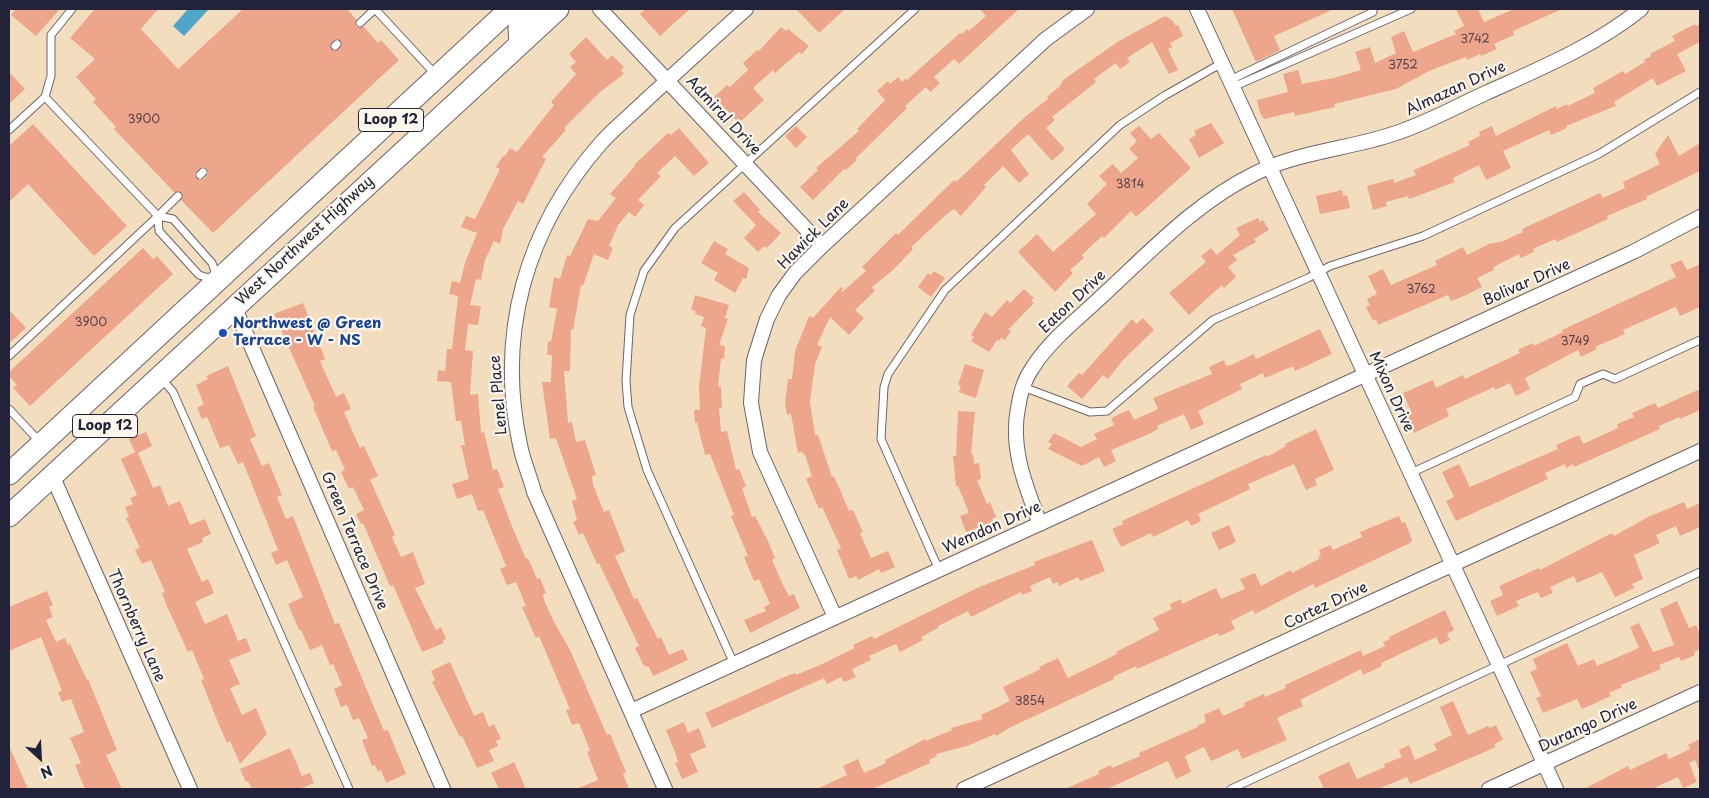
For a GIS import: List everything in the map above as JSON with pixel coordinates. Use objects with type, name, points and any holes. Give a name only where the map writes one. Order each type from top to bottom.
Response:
[{"type":"main road","name":"West Northwest Highway","points":[[9,474],[510,9]]},
{"type":"main road","points":[[520,44],[519,28],[534,9]]},
{"type":"main road","name":"West Northwest Highway","points":[[9,516],[234,306],[558,9]]},
{"type":"main road","points":[[438,76],[458,101]]},
{"type":"main road","points":[[218,281],[234,306]]},
{"type":"main road","points":[[37,448],[52,476]]},
{"type":"street","name":"Admiral Drive","points":[[600,9],[822,246]]},
{"type":"street","name":"Lenel Place","points":[[665,789],[534,492],[520,446],[513,404],[512,333],[530,260],[548,220],[570,181],[602,141],[746,9]]},
{"type":"street","name":"Hawick Lane","points":[[835,617],[760,452],[751,403],[754,360],[767,319],[795,273],[822,246],[1046,39],[1087,9]]},
{"type":"street","name":"Mixon Drive","points":[[1197,9],[1556,789]]},
{"type":"street","name":"Almazan Drive","points":[[1270,167],[1373,140],[1412,127],[1579,49],[1612,30],[1642,9]]},
{"type":"street","name":"Eaton Drive","points":[[1040,524],[1022,479],[1016,442],[1017,409],[1023,387],[1032,367],[1053,342],[1182,222],[1226,188],[1270,167]]},
{"type":"street","name":"Bolivar Drive","points":[[1365,374],[1634,252],[1700,216]]},
{"type":"street","name":"Green Terrace Drive","points":[[234,306],[443,789]]},
{"type":"street","name":"Wemdon Drive","points":[[631,711],[1365,374]]},
{"type":"street","name":"Cortez Drive","points":[[964,789],[1700,451]]},
{"type":"street","name":"Thornberry Lane","points":[[52,476],[190,789]]},
{"type":"street","name":"Durango Drive","points":[[1489,789],[1700,692]]},
{"type":"lane","points":[[9,130],[45,98],[51,76],[51,35],[72,9]]},
{"type":"lane","points":[[360,23],[375,9],[438,76]]},
{"type":"lane","points":[[734,664],[647,470],[628,407],[626,380],[630,315],[644,271],[675,228],[915,9]]},
{"type":"lane","points":[[1232,84],[1372,12],[1373,9]]},
{"type":"lane","points":[[1232,84],[1411,9]]},
{"type":"lane","points":[[939,570],[882,439],[884,387],[888,374],[945,290],[1120,125],[1164,96],[1222,63]]},
{"type":"lane","points":[[1023,387],[1090,412],[1107,411],[1213,320],[1330,266],[1423,236],[1581,162],[1700,92]]},
{"type":"lane","points":[[45,98],[158,216],[173,218],[212,263],[218,281]]},
{"type":"lane","points":[[9,356],[178,196]]},
{"type":"lane","points":[[158,216],[159,231],[199,275],[218,281]]},
{"type":"lane","points":[[1411,473],[1575,397],[1580,384],[1603,374],[1615,379],[1700,340]]},
{"type":"lane","points":[[159,376],[173,392],[349,789]]},
{"type":"lane","points":[[9,408],[37,448]]},
{"type":"lane","points":[[1231,789],[1700,572]]},
{"type":"water","points":[[188,9],[209,9],[184,36],[173,26]]},
{"type":"building","points":[[16,9],[60,9],[36,36],[11,15]]},
{"type":"building","points":[[95,9],[158,9],[141,29],[178,69],[243,9],[347,9],[356,19],[356,27],[364,27],[378,43],[381,40],[399,60],[213,233],[181,200],[182,193],[174,192],[114,129],[116,127],[93,102],[96,99],[76,77],[95,59],[70,38]],"holes":[[[202,167],[206,168],[208,173],[204,179],[199,180],[195,174]]]},
{"type":"building","points":[[646,9],[690,9],[660,36],[640,14]]},
{"type":"building","points":[[796,9],[845,9],[819,33]]},
{"type":"building","points":[[980,9],[1019,9],[959,64],[954,59],[934,77],[940,83],[930,92],[926,87],[905,106],[907,108],[855,159],[857,160],[846,170],[844,169],[813,200],[800,187],[818,170],[816,168],[859,131],[857,129],[885,100],[877,91],[888,81],[890,84],[898,77],[902,82],[905,79],[907,80],[960,33],[962,34],[967,29],[969,31],[986,16]]},
{"type":"building","points":[[1232,9],[1334,9],[1274,36],[1280,50],[1256,62]]},
{"type":"building","points":[[1456,9],[1478,9],[1484,22],[1514,9],[1562,9],[1513,31],[1514,35],[1494,44],[1497,49],[1467,60],[1466,57],[1429,71],[1396,89],[1334,104],[1335,107],[1295,116],[1294,112],[1264,119],[1260,113],[1257,100],[1288,92],[1283,74],[1298,70],[1302,84],[1334,78],[1361,70],[1355,52],[1370,47],[1375,63],[1396,53],[1391,37],[1404,31],[1413,52],[1456,34],[1454,31],[1464,26]]},
{"type":"building","points":[[1165,16],[1172,20],[1176,26],[1178,25],[1183,36],[1170,43],[1172,47],[1168,49],[1178,70],[1169,74],[1152,42],[1127,58],[1130,62],[1120,69],[1116,63],[1094,79],[1096,82],[1052,117],[1055,120],[1046,128],[1065,149],[1052,161],[1028,134],[1011,150],[1029,174],[1019,183],[1003,166],[984,185],[986,187],[961,216],[954,209],[947,214],[911,247],[913,249],[893,270],[872,287],[875,291],[855,310],[864,318],[849,335],[830,317],[817,345],[822,347],[815,364],[810,402],[815,435],[818,435],[832,477],[834,476],[849,511],[853,510],[863,532],[860,533],[871,558],[888,551],[895,567],[881,573],[879,569],[858,580],[856,576],[849,579],[837,550],[841,548],[822,507],[819,509],[806,479],[812,476],[805,455],[802,452],[798,453],[791,414],[787,415],[785,404],[788,379],[792,379],[795,351],[809,316],[813,318],[841,287],[843,288],[841,293],[866,271],[862,267],[896,233],[898,235],[954,180],[956,182],[1026,116],[1048,99],[1047,97],[1060,86],[1063,80],[1119,41]]},
{"type":"building","points":[[1695,24],[1696,26],[1700,24],[1700,42],[1677,54],[1686,71],[1657,86],[1653,78],[1614,102],[1616,106],[1566,126],[1567,128],[1551,135],[1549,130],[1503,151],[1511,168],[1486,180],[1479,165],[1453,178],[1455,182],[1409,199],[1408,196],[1386,202],[1387,206],[1373,210],[1367,186],[1393,179],[1394,183],[1416,175],[1414,170],[1470,145],[1468,142],[1480,136],[1479,132],[1492,126],[1496,136],[1556,106],[1557,109],[1567,104],[1568,106],[1595,93],[1593,88],[1623,71],[1625,74],[1645,62],[1644,60],[1651,56],[1650,54],[1675,41],[1672,36]]},
{"type":"building","points":[[781,27],[786,31],[788,29],[809,46],[802,54],[799,52],[775,73],[773,70],[753,88],[764,100],[739,123],[714,97],[727,85],[730,87],[748,70],[743,63],[757,50],[759,51]]},
{"type":"building","points":[[586,37],[607,60],[612,55],[624,67],[621,70],[624,74],[600,92],[564,128],[566,130],[542,157],[546,159],[523,204],[518,201],[503,229],[500,244],[494,241],[485,260],[481,280],[476,279],[470,305],[481,306],[478,325],[468,324],[465,350],[473,351],[470,395],[478,394],[481,433],[484,432],[493,470],[497,469],[504,487],[498,489],[526,559],[528,558],[537,579],[540,578],[546,593],[543,594],[544,600],[553,620],[570,650],[607,735],[610,734],[626,772],[623,774],[629,789],[576,789],[598,780],[587,752],[590,750],[579,723],[572,725],[566,710],[570,709],[539,636],[536,638],[522,607],[526,606],[516,582],[507,585],[500,569],[506,566],[483,510],[478,511],[472,494],[457,499],[452,484],[469,479],[461,445],[465,445],[461,421],[456,421],[451,382],[437,381],[438,370],[445,371],[447,349],[452,349],[458,296],[449,294],[452,281],[460,283],[465,263],[477,233],[461,227],[466,216],[475,219],[500,169],[496,167],[503,156],[505,156],[510,148],[517,152],[554,105],[551,102],[576,74],[570,67],[576,62],[569,54]]},
{"type":"building","points":[[9,72],[25,89],[9,104]]},
{"type":"building","points":[[1211,123],[1224,143],[1199,158],[1189,139],[1196,135],[1194,131]]},
{"type":"building","points":[[33,124],[127,226],[94,256],[28,184],[9,202],[9,146]]},
{"type":"building","points":[[796,126],[807,137],[796,148],[785,136]]},
{"type":"building","points":[[1139,126],[1151,139],[1159,133],[1191,168],[1136,217],[1131,211],[1104,238],[1102,236],[1082,255],[1084,258],[1070,270],[1073,273],[1055,292],[1018,252],[1037,234],[1053,252],[1096,214],[1087,204],[1107,184],[1099,176],[1113,164],[1121,173],[1138,158],[1129,149],[1137,141],[1130,133]]},
{"type":"building","points":[[679,128],[709,163],[694,176],[675,156],[657,173],[661,176],[638,200],[644,205],[635,217],[629,212],[618,225],[609,246],[613,248],[608,260],[594,254],[583,286],[581,285],[573,330],[571,329],[570,371],[564,371],[568,423],[572,422],[576,442],[585,440],[596,475],[592,476],[593,485],[604,512],[609,510],[625,551],[615,556],[634,599],[637,598],[658,639],[661,637],[669,655],[683,649],[688,660],[653,676],[649,667],[644,666],[635,648],[639,646],[599,563],[597,564],[583,533],[579,535],[573,522],[577,520],[572,501],[577,499],[557,441],[555,438],[550,439],[542,382],[551,382],[552,355],[547,355],[548,341],[551,342],[557,309],[549,307],[554,277],[560,279],[567,255],[570,256],[588,219],[598,221],[616,198],[610,194],[634,165],[668,133],[671,135]]},
{"type":"building","points":[[1668,135],[1679,156],[1700,143],[1700,171],[1646,197],[1647,199],[1607,216],[1608,219],[1557,242],[1555,239],[1533,249],[1534,252],[1521,258],[1519,254],[1499,264],[1493,268],[1494,270],[1477,278],[1482,287],[1464,296],[1451,301],[1448,295],[1378,325],[1376,319],[1373,321],[1366,307],[1370,305],[1367,299],[1377,294],[1368,276],[1383,269],[1391,285],[1437,265],[1435,261],[1463,247],[1467,255],[1489,244],[1503,241],[1523,232],[1522,229],[1600,193],[1603,198],[1625,188],[1623,182],[1660,164],[1655,154]]},
{"type":"building","points":[[1342,190],[1343,196],[1347,195],[1350,208],[1320,214],[1316,196]]},
{"type":"building","points":[[744,192],[760,210],[758,212],[781,233],[767,248],[764,246],[758,252],[744,238],[756,225],[733,201]]},
{"type":"building","points":[[1258,218],[1260,222],[1263,220],[1269,230],[1254,239],[1256,242],[1233,255],[1237,260],[1228,267],[1236,277],[1224,288],[1222,285],[1189,315],[1169,293],[1206,262],[1201,256],[1211,248],[1217,255],[1240,235],[1236,228]]},
{"type":"building","points":[[714,241],[728,249],[725,254],[749,268],[746,279],[743,278],[735,293],[714,280],[718,273],[701,263]]},
{"type":"building","points":[[143,248],[153,259],[157,256],[173,274],[30,406],[13,388],[17,385],[9,376],[9,372]]},
{"type":"building","points":[[1682,260],[1687,270],[1700,264],[1700,307],[1680,316],[1676,307],[1623,330],[1625,334],[1595,347],[1597,349],[1581,357],[1578,350],[1525,378],[1530,389],[1516,396],[1510,383],[1495,390],[1494,387],[1446,409],[1449,416],[1414,433],[1406,416],[1412,414],[1403,393],[1433,380],[1436,388],[1463,375],[1465,379],[1520,353],[1518,350],[1533,343],[1534,346],[1563,332],[1562,330],[1676,277],[1670,265]]},
{"type":"building","points":[[934,271],[945,278],[931,297],[918,287],[928,273],[931,275]]},
{"type":"building","points":[[1024,289],[1034,298],[1031,300],[1034,303],[1008,330],[1011,331],[1005,340],[1001,338],[999,341],[997,340],[989,352],[971,341],[974,337],[971,335],[985,312],[992,317],[1007,300],[1010,303]]},
{"type":"building","points":[[695,295],[729,305],[725,318],[728,319],[719,345],[725,346],[724,359],[721,358],[718,387],[721,387],[722,408],[719,408],[721,432],[727,431],[736,470],[739,469],[746,486],[742,488],[752,517],[755,516],[767,539],[775,558],[772,560],[783,585],[789,596],[794,594],[800,608],[750,633],[744,620],[766,611],[764,607],[770,604],[759,579],[754,581],[744,557],[748,556],[731,516],[734,515],[710,454],[705,455],[697,422],[695,423],[694,410],[700,410],[699,387],[706,328],[701,326],[704,317],[695,314],[696,311],[691,310]]},
{"type":"building","points":[[303,303],[325,359],[320,361],[336,397],[344,393],[351,409],[344,412],[360,448],[364,446],[378,476],[370,480],[395,535],[392,537],[401,557],[413,552],[425,584],[415,588],[436,630],[441,627],[446,639],[443,640],[444,643],[422,652],[393,585],[390,586],[363,523],[361,524],[356,514],[364,510],[353,487],[349,489],[341,472],[345,470],[336,450],[332,451],[313,407],[315,406],[274,314]]},
{"type":"building","points":[[9,310],[26,328],[9,343]]},
{"type":"building","points":[[1143,318],[1154,330],[1123,360],[1108,379],[1103,375],[1082,399],[1067,386],[1079,373],[1082,375],[1132,319],[1136,324]]},
{"type":"building","points":[[1320,329],[1332,354],[1295,371],[1293,366],[1265,378],[1263,373],[1240,384],[1242,389],[1198,411],[1204,424],[1191,430],[1184,414],[1157,426],[1158,429],[1149,434],[1111,450],[1116,461],[1104,467],[1099,457],[1082,466],[1048,449],[1052,444],[1048,442],[1054,433],[1081,447],[1097,439],[1094,434],[1114,425],[1111,418],[1129,410],[1134,420],[1158,409],[1153,398],[1212,374],[1209,367],[1224,360],[1226,366],[1231,365],[1254,354],[1256,359]]},
{"type":"building","points":[[965,364],[984,370],[976,398],[959,392],[961,386],[958,385]]},
{"type":"building","points":[[228,366],[256,436],[250,439],[262,466],[269,463],[282,495],[277,497],[286,519],[293,516],[335,624],[339,623],[384,731],[388,730],[406,774],[386,783],[381,770],[378,772],[375,765],[372,766],[362,740],[368,738],[359,718],[353,720],[347,705],[341,707],[334,689],[342,685],[333,664],[330,665],[322,645],[310,650],[301,630],[299,630],[288,604],[303,597],[287,560],[276,565],[271,553],[278,550],[243,462],[238,464],[229,445],[220,448],[207,417],[202,419],[197,408],[204,404],[196,385],[208,379],[206,376]]},
{"type":"building","points":[[1700,389],[1700,410],[1659,426],[1660,429],[1574,467],[1573,464],[1566,468],[1565,464],[1545,473],[1548,479],[1456,521],[1446,501],[1454,497],[1442,472],[1459,464],[1470,487],[1558,449],[1556,445],[1579,435],[1583,444],[1618,428],[1617,424],[1634,417],[1632,413],[1655,403],[1658,408]]},
{"type":"building","points":[[958,411],[975,412],[971,454],[973,454],[974,464],[979,463],[981,479],[977,480],[987,504],[990,502],[996,517],[992,519],[994,522],[966,532],[960,516],[969,513],[958,486],[956,486],[953,456],[956,456]]},
{"type":"building","points":[[1316,429],[1334,470],[1315,479],[1317,485],[1306,490],[1294,464],[1248,484],[1250,489],[1198,514],[1201,521],[1191,526],[1188,520],[1153,537],[1151,533],[1121,547],[1112,529],[1123,524],[1122,521],[1266,455],[1267,457],[1286,446],[1285,444]]},
{"type":"building","points":[[146,432],[152,446],[138,453],[153,488],[160,485],[168,506],[180,501],[190,525],[205,519],[211,534],[202,538],[203,542],[187,549],[202,582],[208,579],[214,593],[195,602],[205,624],[227,614],[238,641],[246,638],[251,651],[229,660],[240,684],[230,688],[242,715],[256,708],[267,734],[240,764],[230,741],[227,743],[219,725],[201,680],[204,679],[192,650],[188,652],[166,604],[162,593],[165,592],[151,560],[142,564],[135,550],[140,548],[126,518],[129,517],[125,507],[133,504],[130,498],[137,495],[121,459],[135,452],[129,439]]},
{"type":"building","points":[[1684,502],[1687,509],[1700,503],[1700,527],[1680,536],[1676,526],[1656,535],[1660,543],[1634,555],[1643,579],[1632,584],[1634,588],[1615,597],[1602,572],[1577,583],[1574,576],[1550,587],[1553,593],[1541,598],[1538,592],[1516,601],[1519,606],[1497,616],[1490,601],[1503,595],[1499,586],[1539,568],[1540,570],[1612,533],[1614,536],[1648,517]]},
{"type":"building","points":[[1399,516],[1402,523],[1405,522],[1412,540],[1410,543],[1315,588],[1313,584],[1255,614],[1253,610],[1231,621],[1235,629],[1220,636],[1218,633],[1137,669],[1136,666],[1113,677],[1114,679],[1011,727],[996,736],[995,734],[967,746],[936,754],[937,756],[929,760],[930,763],[872,789],[817,789],[847,775],[843,766],[858,759],[864,773],[886,763],[885,760],[925,739],[926,741],[952,730],[951,728],[983,719],[981,715],[1010,701],[1003,687],[1041,669],[1039,667],[1058,658],[1068,678],[1117,654],[1116,652],[1159,630],[1153,618],[1172,609],[1170,604],[1181,599],[1182,604],[1216,588],[1221,599],[1245,589],[1240,579],[1255,573],[1261,586],[1291,570],[1292,573],[1319,559],[1318,557],[1321,555],[1319,550],[1330,545],[1333,550],[1362,537],[1360,532]]},
{"type":"building","points":[[1229,525],[1236,542],[1219,550],[1211,533]]},
{"type":"building","points":[[1092,540],[1105,571],[1080,581],[1078,577],[1059,586],[1058,582],[1053,584],[1050,577],[1030,586],[1032,591],[1022,595],[1021,592],[971,617],[968,611],[938,626],[938,628],[921,637],[923,640],[900,652],[896,644],[869,656],[871,660],[852,669],[856,677],[844,682],[841,677],[827,684],[824,678],[712,728],[705,713],[789,675],[795,673],[796,675],[820,665],[855,648],[853,645],[872,636],[874,639],[977,588],[1035,565],[1034,562]]},
{"type":"building","points":[[47,591],[53,605],[49,607],[53,617],[46,620],[56,642],[65,638],[68,645],[70,644],[88,679],[117,750],[106,755],[122,789],[85,789],[75,765],[81,763],[70,738],[84,732],[71,699],[62,702],[58,692],[62,691],[41,637],[9,651],[9,607]]},
{"type":"building","points":[[1677,601],[1689,628],[1696,625],[1700,634],[1700,649],[1694,652],[1695,655],[1681,661],[1679,657],[1659,665],[1661,669],[1621,685],[1622,687],[1609,693],[1611,696],[1582,709],[1577,699],[1543,713],[1536,698],[1541,696],[1530,672],[1537,669],[1533,659],[1567,643],[1578,666],[1594,659],[1597,666],[1639,648],[1630,627],[1639,623],[1653,652],[1674,645],[1660,609]]},
{"type":"building","points":[[1445,610],[1454,630],[1447,634],[1450,640],[1440,645],[1436,637],[1381,663],[1382,666],[1363,675],[1361,669],[1300,700],[1303,706],[1277,718],[1287,740],[1242,759],[1238,749],[1211,761],[1204,747],[1185,756],[1191,772],[1176,779],[1168,761],[1107,789],[1065,789],[1099,774],[1098,771],[1111,765],[1112,768],[1140,756],[1139,753],[1198,727],[1206,722],[1204,715],[1219,708],[1223,716],[1245,706],[1244,703],[1264,694],[1265,697],[1286,688],[1285,685],[1361,650],[1363,656],[1385,646],[1383,642],[1390,639],[1389,637]]},
{"type":"building","points":[[450,662],[474,716],[483,712],[489,727],[494,724],[501,739],[496,741],[498,746],[489,750],[494,761],[477,768],[462,736],[460,737],[432,682],[435,680],[431,671]]},
{"type":"building","points":[[1453,701],[1468,735],[1488,726],[1490,728],[1496,725],[1503,740],[1494,744],[1496,747],[1410,784],[1407,777],[1378,789],[1324,789],[1318,776],[1349,762],[1357,779],[1385,767],[1384,764],[1402,757],[1399,750],[1409,745],[1415,760],[1437,750],[1434,744],[1452,735],[1440,707]]},
{"type":"building","points":[[684,722],[688,733],[699,728],[706,747],[690,754],[698,772],[682,779],[675,763],[678,762],[675,752],[666,730]]},
{"type":"building","points":[[1700,739],[1700,772],[1695,760],[1689,763],[1697,782],[1683,788],[1678,777],[1652,789],[1584,789],[1628,766],[1630,770],[1666,753],[1669,759],[1690,749],[1688,745]]},
{"type":"building","points":[[9,746],[28,789],[9,789]]},
{"type":"building","points":[[290,748],[302,776],[310,773],[314,783],[299,789],[252,789],[248,781],[246,782],[240,769]]},
{"type":"building","points":[[514,762],[526,789],[499,789],[491,773]]},
{"type":"place","name":"Northwest @ Green Terrace - W - NS","points":[[223,333]]}]
